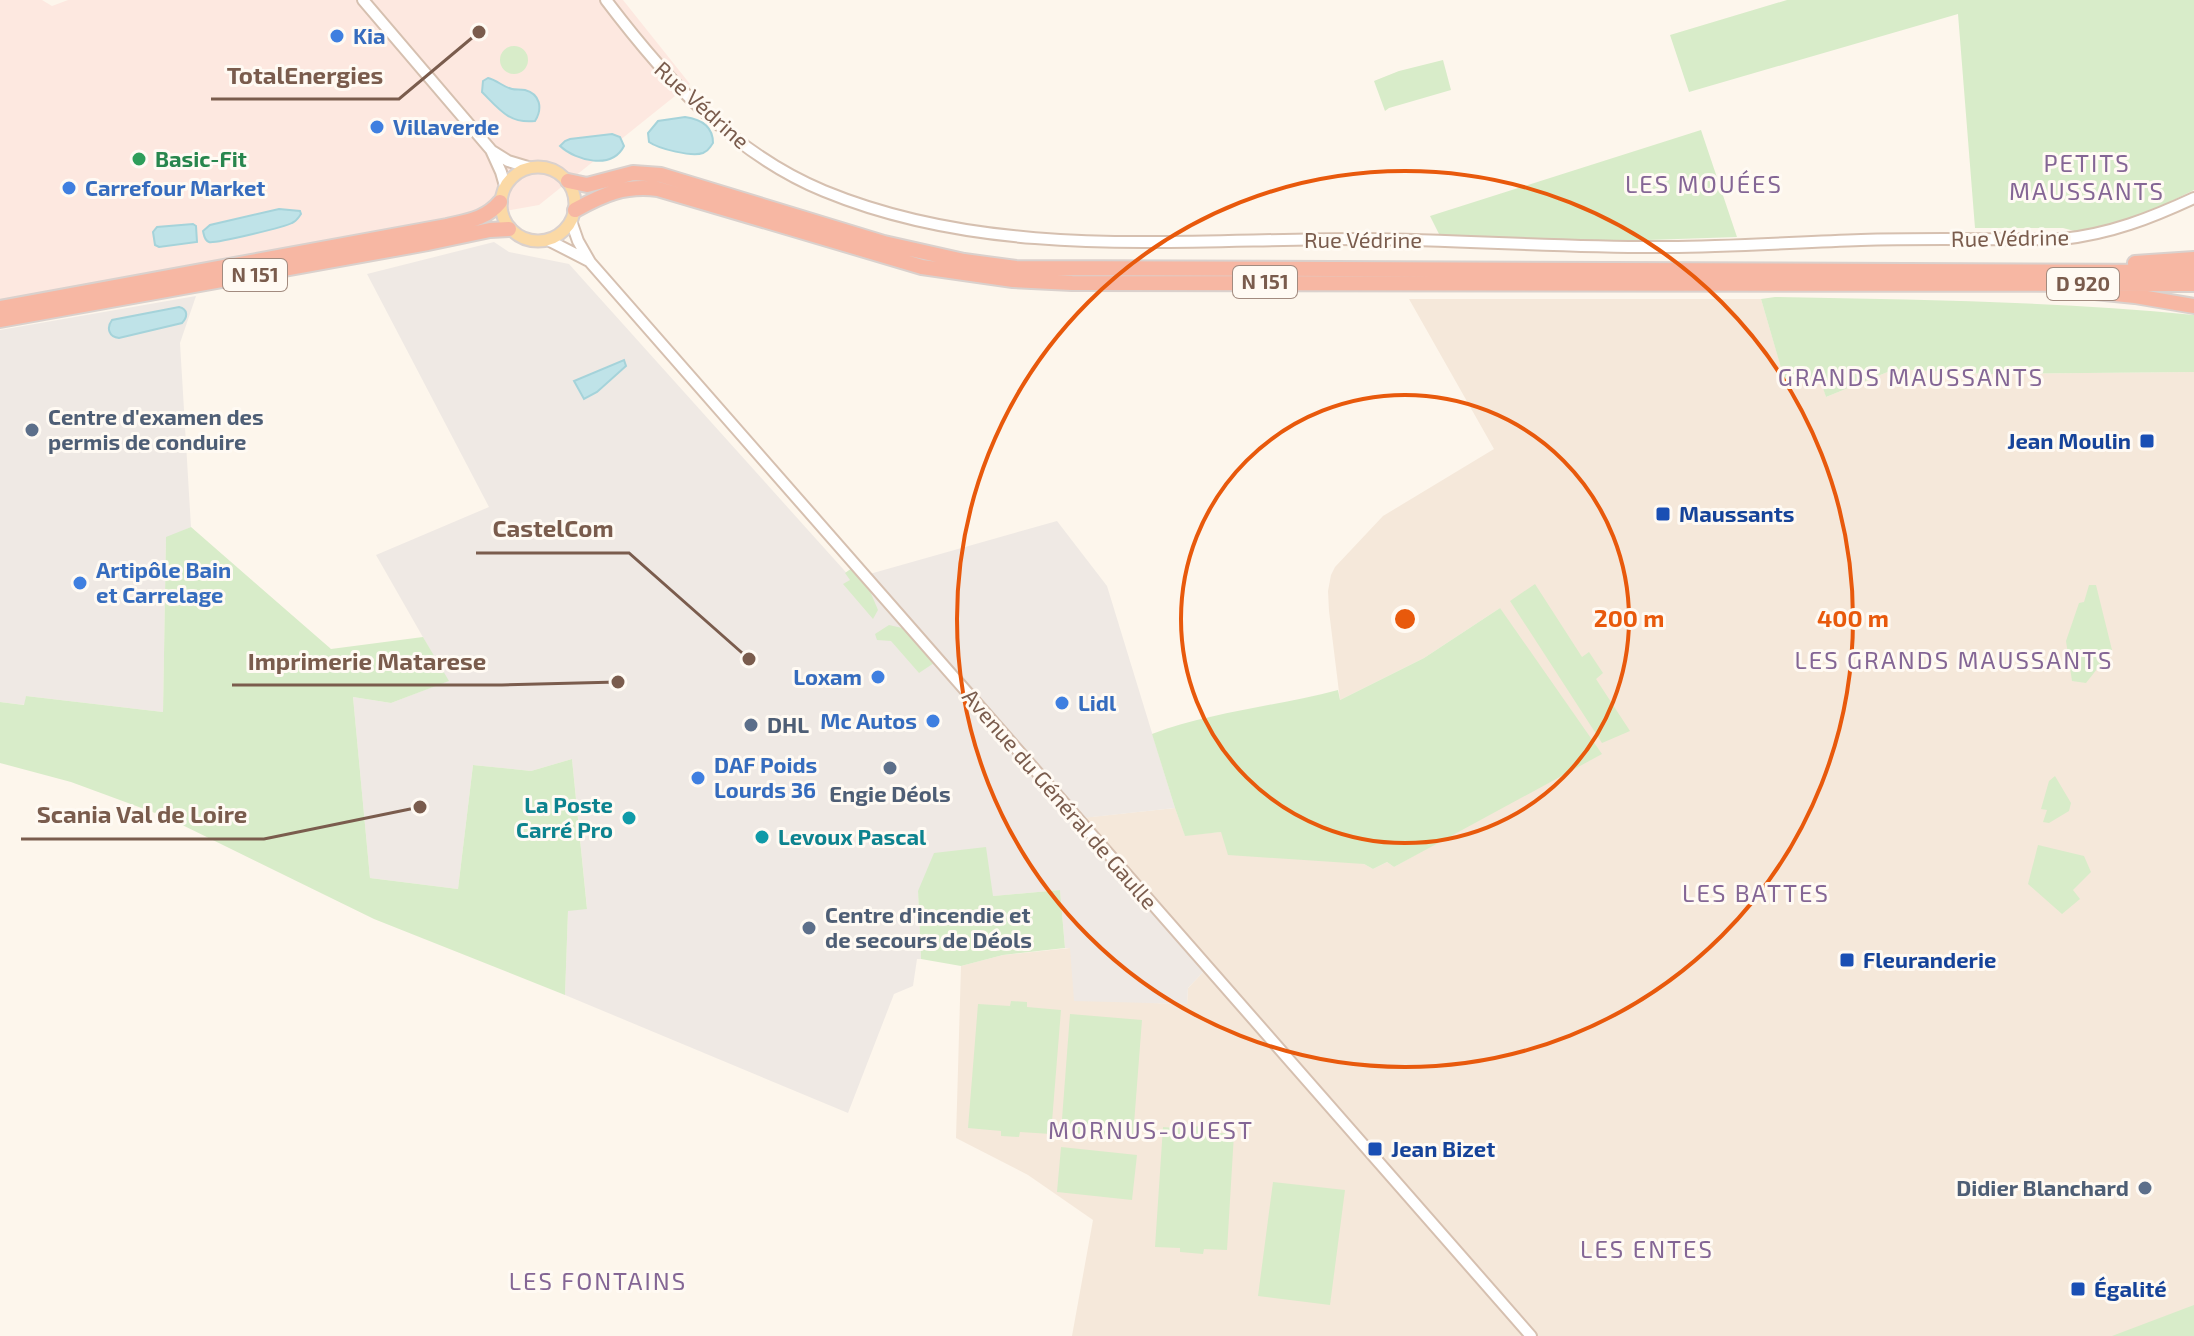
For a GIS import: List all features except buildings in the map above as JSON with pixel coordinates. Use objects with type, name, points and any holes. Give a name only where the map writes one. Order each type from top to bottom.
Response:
[{"type":"highway","name":"N 151","points":[[568,181],[587,185],[633,173],[661,175],[884,243],[964,261],[1016,268],[2054,272]]},
{"type":"highway","name":"N 151","points":[[573,215],[612,191],[658,189],[922,267],[1013,280],[1072,283],[1971,284],[1996,289],[2135,296],[2194,306]]},
{"type":"highway","name":"N 151","points":[[0,308],[447,226],[481,218],[500,202]]},
{"type":"highway","name":"N 151","points":[[0,320],[509,229]]},
{"type":"highway","name":"D 920","points":[[2054,272],[2090,266],[2194,259]]},
{"type":"highway","name":"D 920","points":[[2054,272],[2194,272]]},
{"type":"highway","name":"D 920","points":[[1971,284],[2194,284]]},
{"type":"main road","points":[[528,167],[546,167],[568,181],[575,200],[573,215],[558,236],[548,240],[527,240],[509,229],[500,202],[505,186],[519,171],[528,167]]},
{"type":"street","points":[[363,0],[491,150],[508,161],[528,167]]},
{"type":"street","name":"Rue Védrine","points":[[606,0],[679,89],[714,122],[780,169],[819,189],[891,215],[983,233],[1158,243],[1366,239],[1665,247],[1860,240],[2062,239],[2089,236],[2149,219],[2194,198]]},
{"type":"street","points":[[491,150],[505,186]]},
{"type":"street","name":"Avenue du Général de Gaulle","points":[[573,215],[578,241],[590,262],[1531,1336]]},
{"type":"street","name":"Avenue du Général de Gaulle","points":[[548,240],[590,262]]},
{"type":"shaded area","points":[[0,0],[42,0],[52,6],[68,0],[623,0],[690,84],[539,205],[0,302]]},
{"type":"shaded area","points":[[494,242],[509,252],[569,264],[852,579],[1057,521],[1107,586],[1175,808],[1083,818],[1206,969],[1188,988],[1187,1004],[1074,1001],[1070,948],[1065,948],[1060,890],[993,896],[918,891],[921,959],[917,959],[913,986],[894,994],[848,1113],[565,995],[568,910],[587,908],[572,759],[531,771],[473,765],[458,889],[370,878],[353,697],[391,703],[448,681],[376,555],[489,507],[367,274]]},
{"type":"shaded area","points":[[196,296],[180,343],[191,527],[166,538],[163,712],[26,696],[25,705],[0,702],[0,330]]},
{"type":"shaded area","points":[[1409,299],[1761,299],[1786,384],[1820,376],[1826,397],[1895,369],[1988,374],[2194,372],[2194,1336],[1072,1336],[1093,1220],[1028,1175],[956,1138],[961,966],[1003,955],[1070,948],[1153,1003],[1187,1004],[1188,988],[1206,969],[1081,818],[1175,808],[1185,835],[1221,832],[1364,864],[1373,869],[1387,862],[1394,867],[1456,832],[1500,608],[1424,658],[1340,700],[1329,611],[1328,591],[1335,567],[1383,516],[1494,449]]},
{"type":"green space","points":[[1787,0],[2194,0],[2194,190],[2147,213],[2082,233],[2063,228],[1975,228],[1958,14],[1689,92],[1670,35]]},
{"type":"green space","points":[[514,46],[524,50],[528,60],[524,70],[514,74],[504,70],[500,60],[504,50]]},
{"type":"green space","points":[[1443,60],[1451,90],[1385,111],[1374,81]]},
{"type":"green space","points":[[1701,130],[1737,237],[1618,241],[1440,236],[1430,216]]},
{"type":"green space","points":[[1761,299],[2037,304],[2194,315],[2194,372],[1988,374],[1895,369],[1826,397],[1819,376],[1786,385]]},
{"type":"green space","points":[[191,527],[331,649],[423,637],[449,681],[391,703],[353,697],[370,878],[458,889],[473,765],[531,771],[572,759],[587,909],[568,911],[565,995],[374,919],[166,817],[71,782],[0,763],[0,702],[24,705],[26,696],[163,712],[166,537]]},
{"type":"green space","points":[[852,568],[870,591],[878,610],[873,619],[843,584],[850,580],[845,573]]},
{"type":"green space","points":[[1535,584],[1582,657],[1589,652],[1603,673],[1596,679],[1630,731],[1602,743],[1510,601]]},
{"type":"green space","points":[[2089,585],[2096,585],[2112,650],[2086,683],[2072,681],[2066,641],[2079,603],[2084,602]]},
{"type":"green space","points":[[1500,608],[1602,754],[1394,867],[1387,862],[1373,869],[1364,864],[1228,855],[1221,832],[1185,836],[1152,734],[1197,720],[1338,690],[1340,700],[1424,658]]},
{"type":"green space","points":[[889,625],[902,628],[934,663],[919,673],[891,641],[877,640],[875,634]]},
{"type":"green space","points":[[2055,776],[2071,803],[2069,811],[2049,823],[2043,822],[2047,810],[2041,809],[2049,781]]},
{"type":"green space","points":[[2038,845],[2084,856],[2091,872],[2073,890],[2080,899],[2062,914],[2028,884]]},
{"type":"green space","points":[[986,847],[993,896],[1060,890],[1065,948],[1003,955],[961,966],[921,959],[918,891],[934,853]]},
{"type":"green space","points":[[1011,1001],[1027,1002],[1027,1007],[1061,1010],[1051,1134],[1020,1132],[1019,1137],[1001,1136],[1001,1131],[968,1128],[978,1004],[1010,1006]]},
{"type":"green space","points":[[1070,1014],[1142,1020],[1133,1137],[1061,1132]]},
{"type":"green space","points":[[1188,1126],[1211,1127],[1211,1132],[1234,1134],[1227,1250],[1204,1249],[1203,1254],[1180,1252],[1180,1248],[1155,1247],[1163,1127],[1187,1129]]},
{"type":"green space","points":[[1061,1147],[1137,1155],[1132,1200],[1057,1192]]},
{"type":"green space","points":[[1273,1182],[1345,1190],[1330,1305],[1258,1296]]},
{"type":"green space","points":[[2194,1305],[2194,1336],[2112,1336]]},
{"type":"water","points":[[488,78],[534,95],[539,107],[535,121],[511,118],[499,109],[482,92],[483,81]]},
{"type":"water","points":[[685,117],[700,122],[711,132],[713,143],[707,151],[684,153],[649,142],[648,133],[658,121]]},
{"type":"water","points":[[612,134],[620,137],[624,146],[618,154],[603,161],[575,156],[560,146],[570,139]]},
{"type":"water","points":[[279,209],[300,211],[301,214],[292,223],[250,235],[214,242],[204,237],[203,231],[210,225]]},
{"type":"water","points":[[196,226],[197,242],[155,245],[153,232],[157,227]]},
{"type":"water","points":[[179,307],[186,314],[182,323],[119,338],[110,332],[112,320]]},
{"type":"water","points":[[624,360],[626,366],[597,392],[584,399],[574,381]]},
{"type":"place","name":"TotalEnergies","points":[[479,32]]},
{"type":"place","name":"Kia","points":[[337,36]]},
{"type":"place","name":"Villaverde","points":[[377,127]]},
{"type":"place","name":"Basic-Fit","points":[[139,159]]},
{"type":"place","name":"Carrefour Market","points":[[69,188]]},
{"type":"place","name":"Centre d'examen des permis de conduire","points":[[32,430]]},
{"type":"place","name":"Jean Moulin","points":[[2147,441]]},
{"type":"place","name":"Maussants","points":[[1663,514]]},
{"type":"place","name":"Artipôle Bain et Carrelage","points":[[80,583]]},
{"type":"place","name":"CastelCom","points":[[749,659]]},
{"type":"place","name":"Loxam","points":[[878,677]]},
{"type":"place","name":"Imprimerie Matarese","points":[[618,682]]},
{"type":"place","name":"Lidl","points":[[1062,703]]},
{"type":"place","name":"Mc Autos","points":[[933,721]]},
{"type":"place","name":"DHL","points":[[751,725]]},
{"type":"place","name":"Engie Déols","points":[[890,768]]},
{"type":"place","name":"DAF Poids Lourds 36","points":[[698,778]]},
{"type":"place","name":"Scania Val de Loire","points":[[420,807]]},
{"type":"place","name":"La Poste Carré Pro","points":[[629,818]]},
{"type":"place","name":"Levoux Pascal","points":[[762,837]]},
{"type":"place","name":"Centre d'incendie et de secours de Déols","points":[[809,928]]},
{"type":"place","name":"Fleuranderie","points":[[1847,960]]},
{"type":"place","name":"Jean Bizet","points":[[1375,1149]]},
{"type":"place","name":"Didier Blanchard","points":[[2145,1188]]},
{"type":"place","name":"Égalité","points":[[2078,1289]]},
{"type":"district","name":"PETITS MAUSSANTS","points":[[2087,178]]},
{"type":"district","name":"LES MOUÉES","points":[[1704,185]]},
{"type":"district","name":"GRANDS MAUSSANTS","points":[[1911,378]]},
{"type":"district","name":"LES GRANDS MAUSSANTS","points":[[1954,661]]},
{"type":"district","name":"LES BATTES","points":[[1756,894]]},
{"type":"district","name":"MORNUS-OUEST","points":[[1151,1131]]},
{"type":"district","name":"LES ENTES","points":[[1647,1250]]},
{"type":"district","name":"LES FONTAINS","points":[[598,1282]]}]
